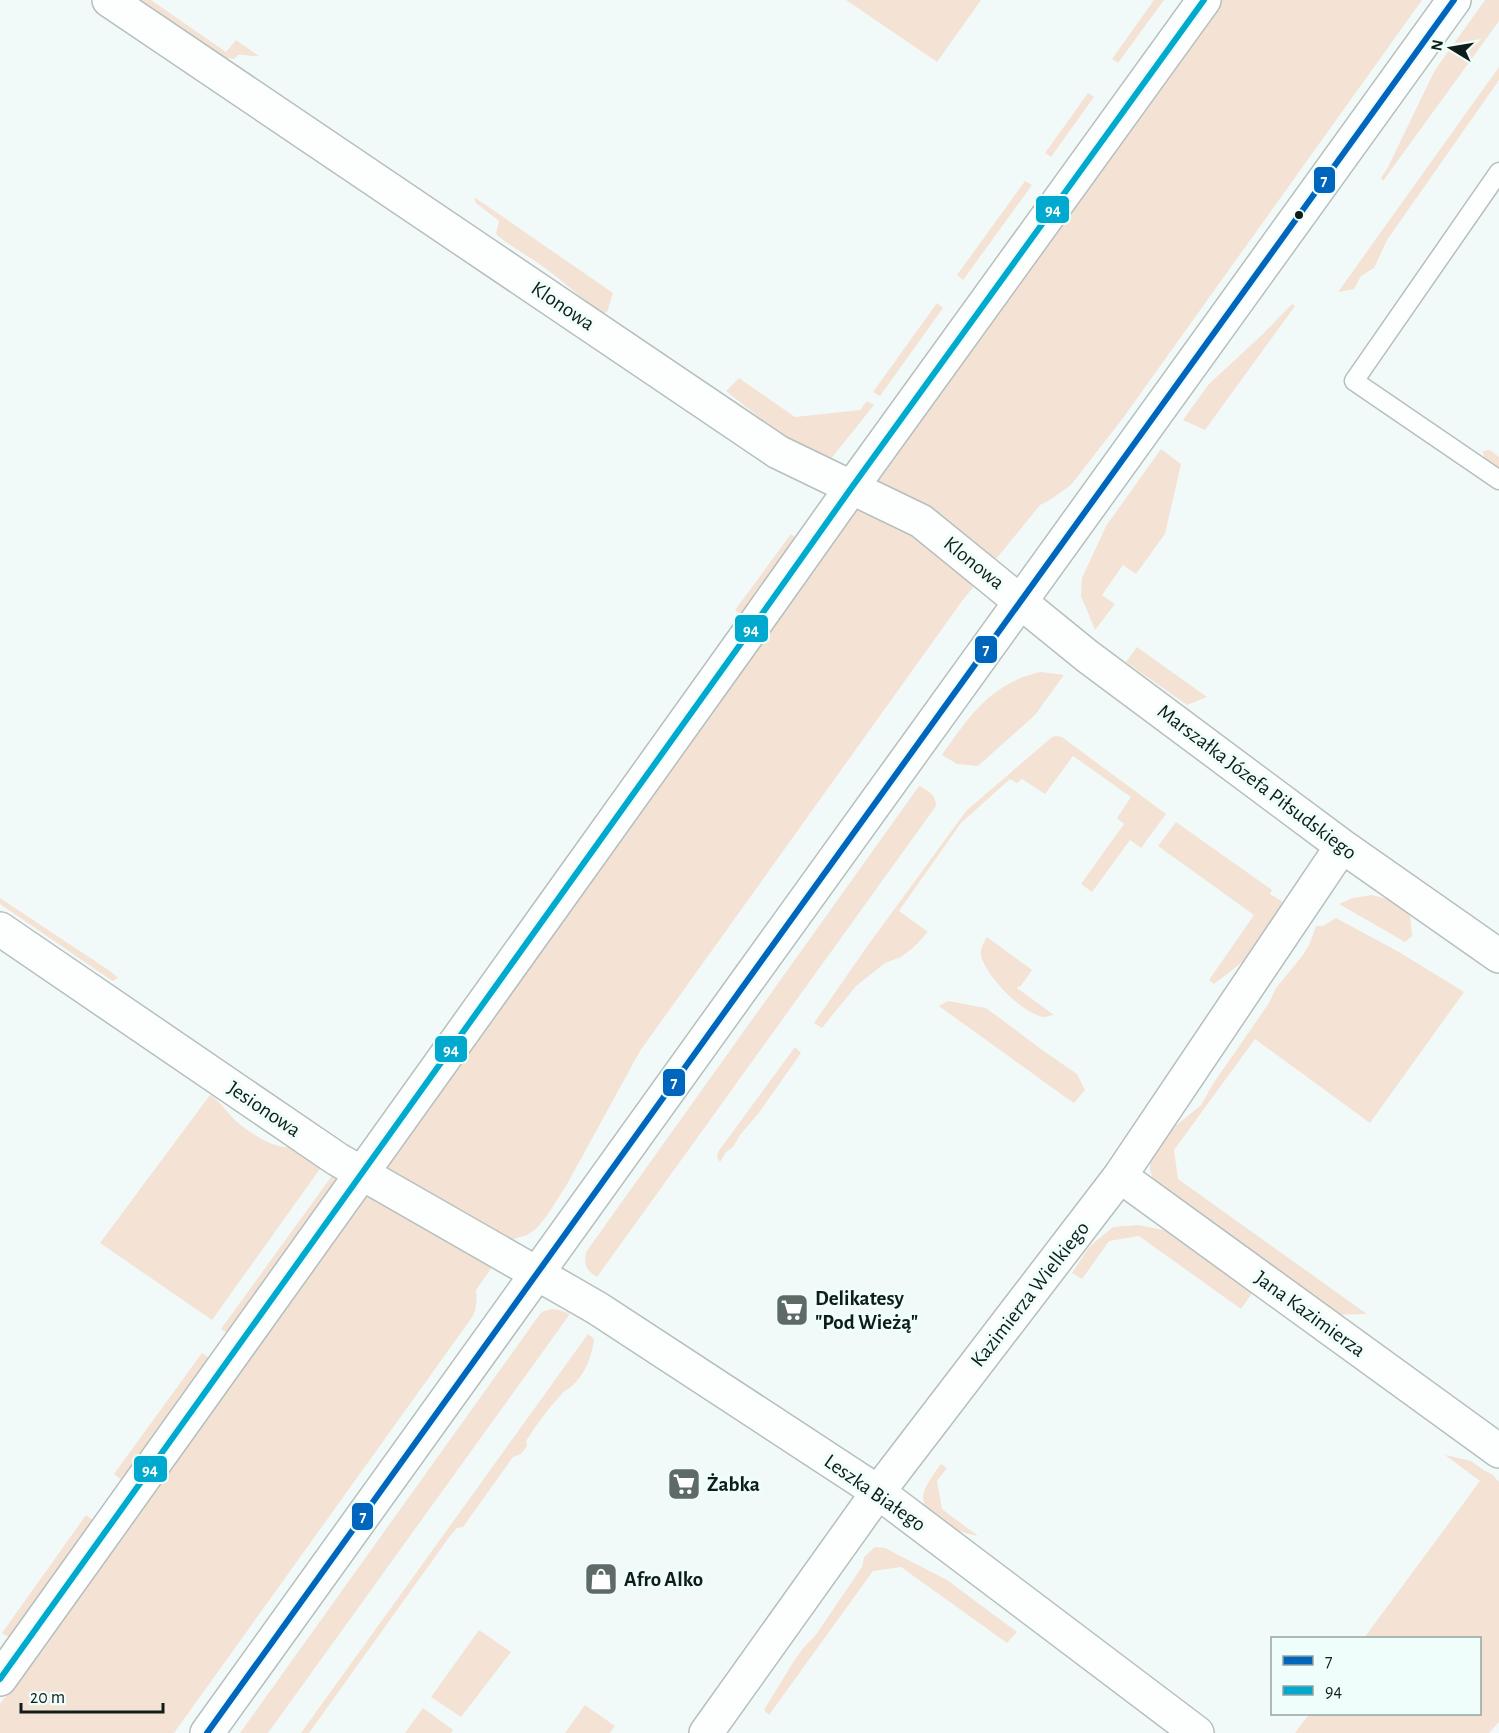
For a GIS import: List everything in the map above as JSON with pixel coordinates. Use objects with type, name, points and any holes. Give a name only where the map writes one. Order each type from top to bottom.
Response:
[{"type":"street","name":"Klonowa","points":[[110,0],[778,452],[921,521],[1021,602]]},
{"type":"street","points":[[0,1679],[852,487],[1204,0]]},
{"type":"street","points":[[207,1733],[1454,0]]},
{"type":"street","name":"Marszałka Józefa Piłsudskiego","points":[[1021,602],[1086,656],[1342,846],[1499,956]]},
{"type":"street","name":"Kazimierza Wielkiego","points":[[706,1733],[878,1492],[1120,1176],[1342,846]]},
{"type":"street","name":"Jesionowa","points":[[0,929],[337,1159],[538,1274]]},
{"type":"street","name":"Jana Kazimierza","points":[[1120,1176],[1499,1451]]},
{"type":"street","name":"Leszka Białego","points":[[538,1274],[597,1308],[878,1492],[1197,1733]]},
{"type":"lane","points":[[1499,172],[1353,381],[1499,480]]},
{"type":"shaded area","points":[[137,0],[151,0],[226,52],[236,40],[259,56],[238,55],[234,59],[221,57]]},
{"type":"shaded area","points":[[846,0],[981,0],[937,62]]},
{"type":"shaded area","points":[[1154,0],[1164,0],[1118,63],[1112,59]]},
{"type":"shaded area","points":[[1220,0],[1422,0],[1123,418],[1071,485],[1040,505],[962,601],[640,1051],[566,1186],[548,1214],[537,1228],[527,1235],[511,1240],[476,1290],[473,1316],[174,1733],[0,1733],[0,1704],[709,717],[757,642],[761,644],[815,558],[817,566],[837,533],[843,530],[903,447],[909,430],[983,325],[988,328],[997,316],[992,312]]},
{"type":"shaded area","points":[[1485,0],[1499,0],[1499,21],[1383,181],[1381,178],[1435,70]]},
{"type":"shaded area","points":[[1499,67],[1499,80],[1387,240],[1374,268],[1361,276],[1354,289],[1338,292]]},
{"type":"shaded area","points":[[1088,93],[1094,97],[1051,157],[1045,153]]},
{"type":"shaded area","points":[[1025,181],[1032,185],[963,280],[957,275]]},
{"type":"shaded area","points":[[474,197],[613,293],[607,312],[601,314],[550,272],[496,234],[499,221],[476,203]]},
{"type":"shaded area","points":[[937,303],[943,308],[880,396],[873,392]]},
{"type":"shaded area","points":[[1292,304],[1295,306],[1205,430],[1183,420],[1209,384]]},
{"type":"shaded area","points":[[739,378],[795,417],[860,410],[867,401],[874,405],[830,460],[807,452],[726,391]]},
{"type":"shaded area","points":[[1161,449],[1181,464],[1165,534],[1136,574],[1123,565],[1102,595],[1115,604],[1095,630],[1081,596],[1082,578],[1106,526]]},
{"type":"shaded area","points":[[1490,450],[1499,457],[1499,471],[1486,461],[1483,451]]},
{"type":"shaded area","points":[[791,534],[800,541],[745,618],[735,610]]},
{"type":"shaded area","points":[[1137,647],[1207,697],[1187,705],[1126,662]]},
{"type":"shaded area","points":[[1041,672],[1064,675],[1035,715],[978,766],[957,764],[942,755],[972,714],[995,692],[1024,677]]},
{"type":"shaded area","points":[[1056,736],[1062,737],[1166,814],[1141,848],[1130,840],[1092,892],[1081,884],[1124,824],[1117,818],[1131,797],[1073,756],[1045,794],[1022,779],[1017,783],[1010,779],[961,823],[899,911],[928,932],[901,957],[885,963],[856,986],[822,1028],[814,1023],[966,811]]},
{"type":"shaded area","points":[[919,786],[933,796],[936,806],[597,1277],[587,1267],[586,1252]]},
{"type":"shaded area","points":[[1176,822],[1272,890],[1270,894],[1290,906],[1249,957],[1214,984],[1209,980],[1254,915],[1158,846]]},
{"type":"shaded area","points":[[1372,895],[1394,901],[1410,912],[1412,936],[1405,942],[1339,904],[1353,898]]},
{"type":"shaded area","points":[[0,898],[118,978],[113,981],[108,978],[0,904]]},
{"type":"shaded area","points":[[1336,918],[1399,952],[1464,992],[1370,1123],[1255,1039],[1174,1150],[1178,1179],[1367,1314],[1328,1315],[1154,1182],[1150,1170],[1150,1161],[1161,1138],[1201,1105],[1269,1003],[1276,988],[1303,955],[1316,926],[1323,926]]},
{"type":"shaded area","points":[[987,937],[1032,970],[1017,988],[1054,1015],[1045,1017],[1027,1010],[997,983],[989,973],[981,955]]},
{"type":"shaded area","points":[[948,1001],[986,1008],[1077,1074],[1085,1090],[1074,1103],[939,1006]]},
{"type":"shaded area","points":[[795,1047],[801,1053],[758,1114],[720,1162],[717,1158],[718,1152]]},
{"type":"shaded area","points":[[210,1095],[237,1122],[256,1136],[278,1146],[292,1147],[322,1166],[212,1320],[100,1243]]},
{"type":"shaded area","points":[[334,1173],[338,1176],[334,1188],[231,1336],[221,1329]]},
{"type":"shaded area","points":[[1138,1225],[1169,1231],[1255,1289],[1241,1309],[1139,1236],[1109,1241],[1082,1279],[1072,1273],[1089,1247],[1113,1227]]},
{"type":"shaded area","points":[[552,1309],[570,1314],[268,1733],[240,1733],[540,1314]]},
{"type":"shaded area","points":[[588,1334],[594,1339],[593,1346],[590,1359],[581,1376],[547,1411],[526,1441],[527,1446],[521,1454],[513,1457],[463,1527],[457,1528],[450,1536],[309,1733],[301,1733]]},
{"type":"shaded area","points":[[202,1353],[214,1361],[124,1482],[114,1474]]},
{"type":"shaded area","points":[[1445,1455],[1471,1461],[1493,1475],[1499,1482],[1499,1722],[1489,1733],[1295,1733],[1308,1715],[1481,1715],[1481,1637],[1365,1637],[1480,1481]]},
{"type":"shaded area","points":[[941,1464],[947,1468],[937,1481],[942,1509],[978,1536],[947,1525],[925,1506],[923,1499],[926,1486]]},
{"type":"shaded area","points":[[86,1515],[95,1522],[10,1638],[2,1633]]},
{"type":"shaded area","points":[[875,1547],[885,1548],[947,1580],[1017,1632],[1007,1643],[901,1567],[873,1571],[769,1715],[764,1710],[794,1661],[815,1636],[862,1567],[864,1557]]},
{"type":"shaded area","points":[[479,1630],[511,1652],[461,1717],[431,1697]]},
{"type":"shaded area","points":[[585,1705],[615,1726],[610,1733],[565,1733]]},
{"type":"shaded area","points":[[423,1708],[453,1730],[451,1733],[405,1733]]},
{"type":"transit line","name":"94","points":[[0,1679],[852,487],[1204,0]]},
{"type":"transit line","name":"7","points":[[207,1733],[1454,0]]},
{"type":"place","name":"Delikatesy \"Pod Wieżą\"","points":[[792,1310]]},
{"type":"place","name":"Żabka","points":[[684,1484]]},
{"type":"place","name":"Afro Alko","points":[[601,1579]]}]
